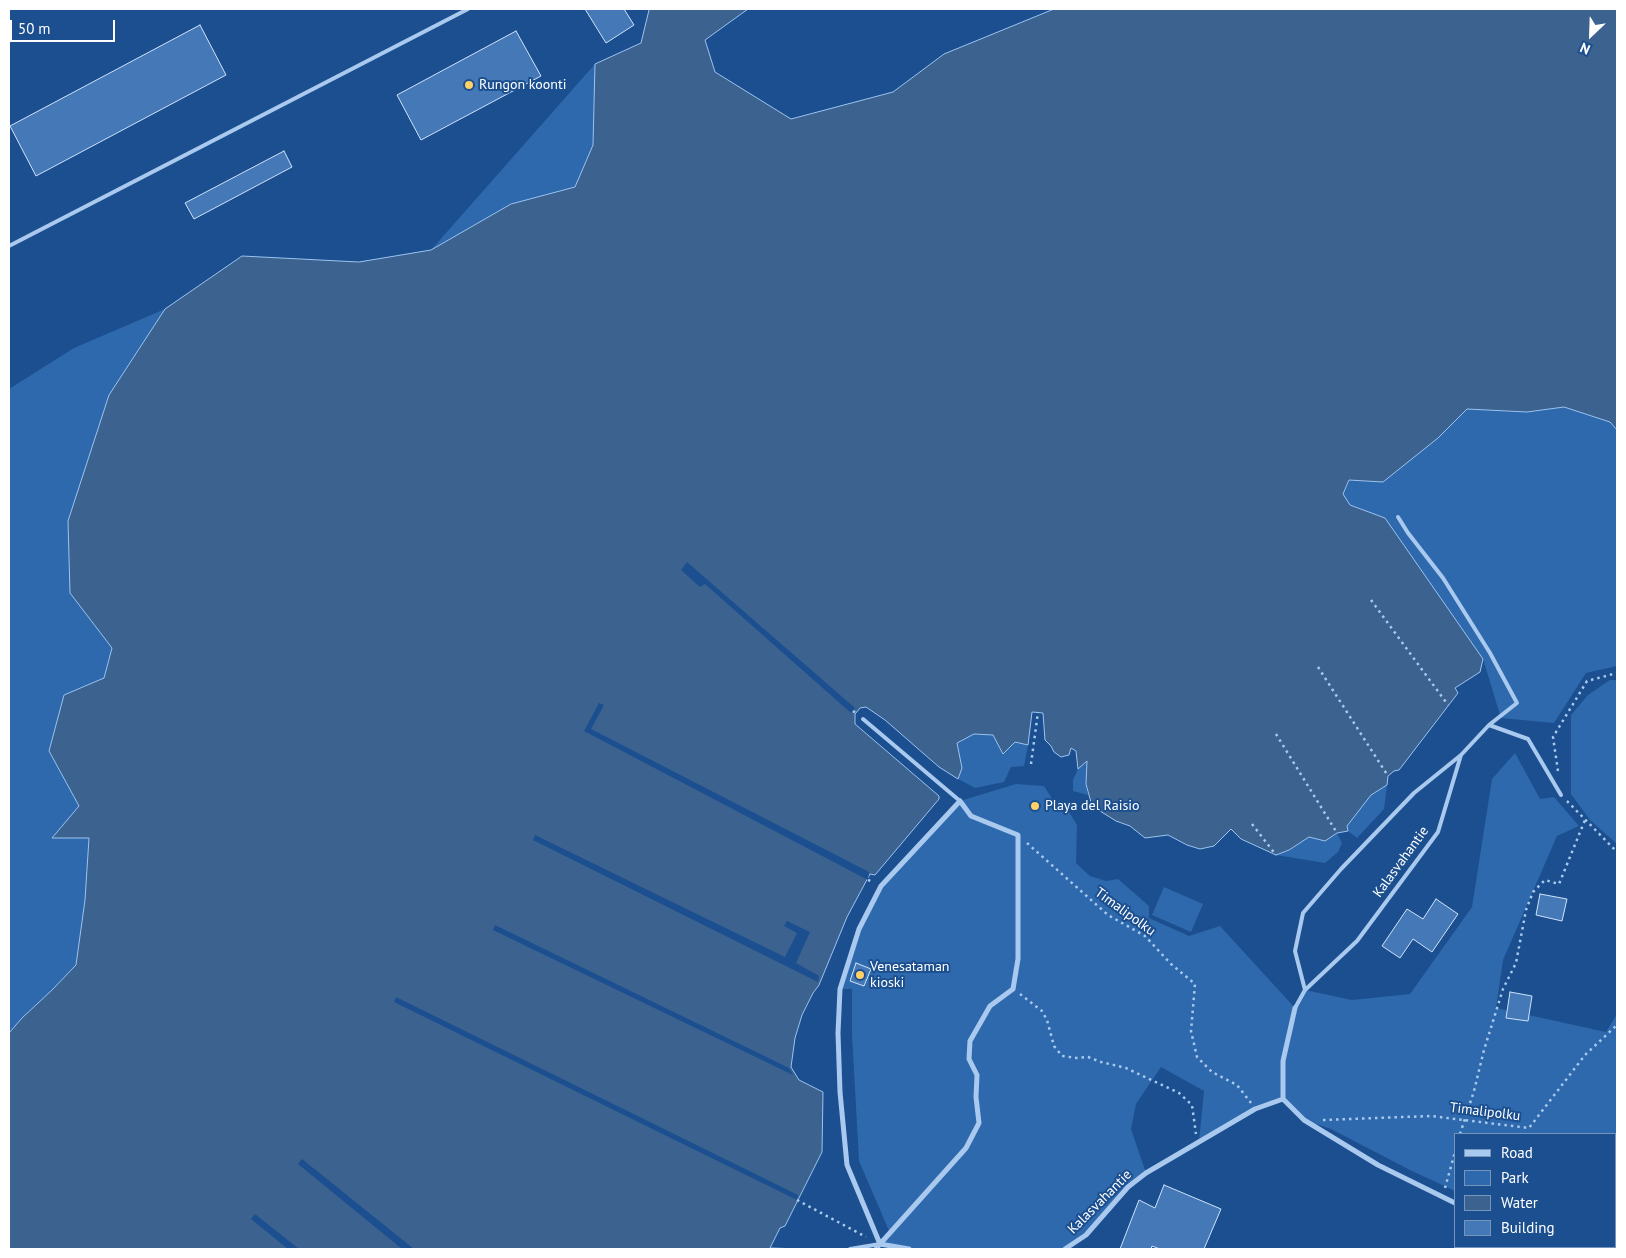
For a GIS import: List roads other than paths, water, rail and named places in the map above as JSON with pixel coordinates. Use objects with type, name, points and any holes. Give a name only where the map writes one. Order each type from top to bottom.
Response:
[{"type":"street","points":[[876,1249],[966,1148],[979,1123],[976,1096],[977,1075],[969,1059],[970,1041],[990,1006],[1013,989],[1018,959],[1018,835],[971,816],[960,801],[881,886],[860,929],[840,989],[838,1033],[840,1092],[847,1165],[880,1244]]},
{"type":"street","name":"Kalasvahantie","points":[[1065,1249],[1086,1235],[1128,1187],[1146,1173],[1255,1109],[1283,1100],[1283,1061],[1295,1008]]},
{"type":"street","points":[[1283,1100],[1304,1120],[1378,1165],[1454,1203]]},
{"type":"street","points":[[880,1244],[910,1249]]},
{"type":"lane","points":[[9,246],[468,9]]},
{"type":"lane","name":"Kalasvahantie","points":[[1295,1008],[1305,990],[1357,941],[1438,832],[1461,755],[1489,725],[1517,703],[1490,653],[1443,578],[1398,517]]},
{"type":"lane","points":[[863,719],[960,801]]},
{"type":"lane","points":[[1489,725],[1528,739],[1561,795]]},
{"type":"lane","points":[[1305,990],[1294,951],[1303,913],[1341,869],[1414,793],[1461,755]]},
{"type":"lane","points":[[850,1249],[880,1244]]},
{"type":"water","points":[[748,9],[705,40],[715,72],[791,119],[893,92],[944,54],[1054,9],[1617,9],[1617,430],[1610,422],[1564,407],[1527,412],[1467,409],[1438,438],[1383,482],[1349,480],[1343,494],[1350,505],[1385,518],[1483,659],[1480,672],[1455,688],[1458,693],[1399,770],[1394,771],[1388,776],[1387,785],[1371,795],[1347,826],[1348,831],[1337,833],[1325,841],[1309,837],[1289,850],[1276,855],[1241,839],[1231,829],[1214,846],[1200,849],[1187,845],[1168,835],[1145,838],[1130,826],[1116,821],[1092,806],[1086,784],[1087,761],[1078,769],[1076,751],[1071,748],[1069,755],[1061,757],[1054,752],[1045,740],[1043,713],[1032,712],[1028,745],[1015,742],[1003,754],[993,735],[974,734],[957,743],[962,768],[958,779],[939,767],[885,720],[866,707],[860,708],[855,714],[855,724],[939,796],[939,799],[875,875],[870,874],[847,917],[819,985],[802,1015],[795,1038],[791,1067],[799,1080],[823,1092],[822,1152],[785,1226],[780,1228],[770,1248],[804,1249],[9,1249],[9,1033],[76,965],[85,900],[89,838],[52,838],[79,806],[49,751],[64,695],[104,678],[112,648],[70,593],[68,521],[109,395],[165,309],[242,256],[359,262],[431,250],[511,204],[575,187],[593,145],[595,64],[641,43],[649,10]]},
{"type":"place","name":"Rungon koonti","points":[[469,85]]},
{"type":"place","name":"Playa del Raisio","points":[[1035,806]]},
{"type":"place","name":"Venesataman kioski","points":[[860,975]]}]
